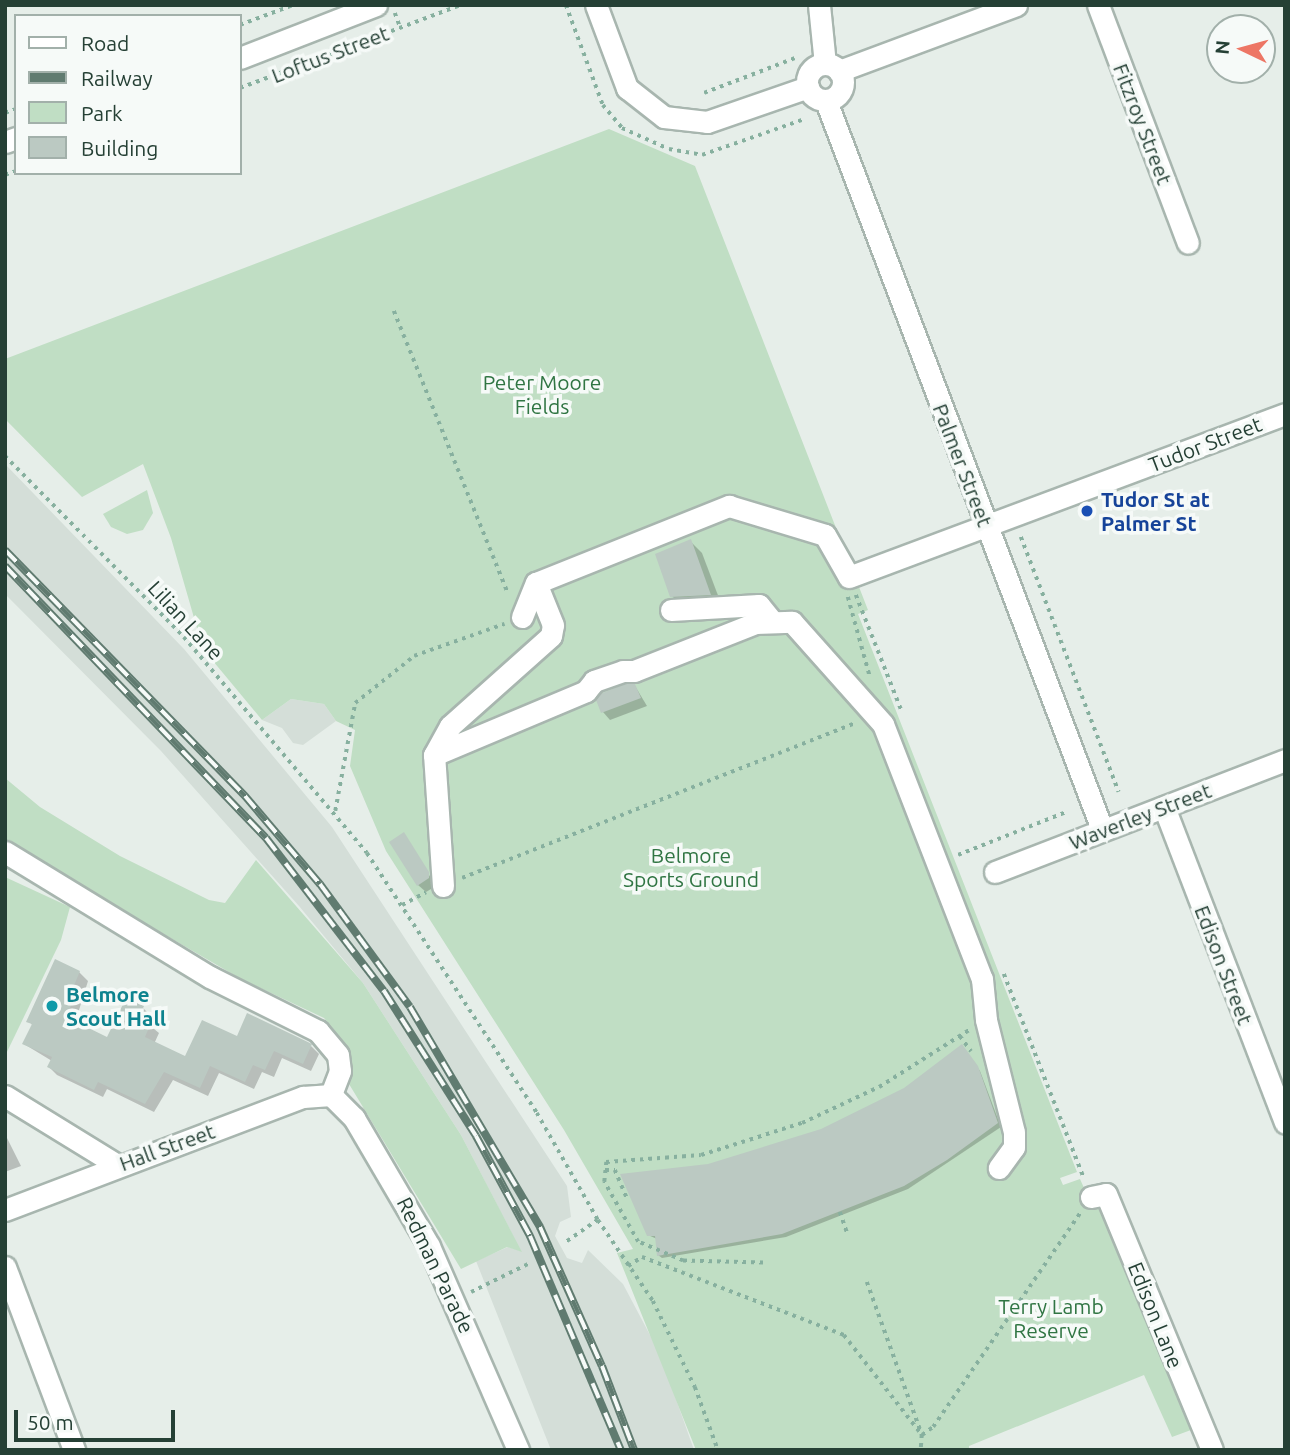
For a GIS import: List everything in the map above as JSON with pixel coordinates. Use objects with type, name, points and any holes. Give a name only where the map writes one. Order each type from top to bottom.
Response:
[{"type":"street","name":"Loftus Street","points":[[242,57],[376,5]]},
{"type":"street","points":[[596,5],[627,88],[646,107],[674,121],[707,122],[808,87]]},
{"type":"street","points":[[819,5],[832,68],[843,82],[840,92],[826,101],[817,99],[808,87],[811,71],[832,68],[1016,5]]},
{"type":"street","name":"Fitzroy Street","points":[[1098,5],[1188,243]]},
{"type":"street","name":"Palmer Street","points":[[826,101],[1102,829]]},
{"type":"street","name":"Tudor Street","points":[[849,577],[1285,414]]},
{"type":"street","points":[[522,617],[536,583],[729,506],[825,535],[849,577]]},
{"type":"street","points":[[443,886],[434,755],[450,726],[551,635],[553,625],[536,583]]},
{"type":"street","points":[[671,610],[759,606],[771,620]]},
{"type":"street","points":[[434,755],[586,691],[594,681],[771,620],[792,622],[876,715],[982,979],[986,1020],[1014,1132],[1014,1147],[999,1168]]},
{"type":"street","name":"Waverley Street","points":[[995,872],[1285,760]]},
{"type":"street","name":"Edison Street","points":[[1164,807],[1285,1123]]},
{"type":"street","points":[[5,852],[210,977],[318,1031],[338,1055],[340,1071],[331,1095]]},
{"type":"street","name":"Hall Street","points":[[5,1210],[117,1165],[303,1097],[331,1095]]},
{"type":"street","name":"Redman Parade","points":[[331,1095],[354,1118],[400,1192],[456,1298],[518,1450]]},
{"type":"street","points":[[5,1096],[117,1165]]},
{"type":"street","name":"Edison Lane","points":[[1091,1197],[1106,1194],[1212,1450]]},
{"type":"street","points":[[5,1267],[74,1450]]},
{"type":"path","points":[[242,24],[293,5]]},
{"type":"path","name":"Loftus Street","points":[[242,87],[461,5]]},
{"type":"path","points":[[705,93],[795,58]]},
{"type":"path","points":[[702,155],[802,120]]},
{"type":"path","points":[[394,311],[508,593],[536,583]]},
{"type":"path","name":"Lilian Lane","points":[[5,456],[184,638],[335,811],[402,905],[537,1113],[598,1220],[666,1326],[718,1450]]},
{"type":"path","name":"Palmer Street","points":[[1021,537],[1119,792]]},
{"type":"path","points":[[443,886],[876,715],[848,595],[849,577]]},
{"type":"path","points":[[335,811],[348,728],[355,703],[414,656],[522,617]]},
{"type":"path","points":[[958,855],[1066,812]]},
{"type":"path","points":[[402,905],[415,896]]},
{"type":"path","points":[[763,1263],[683,1261],[638,1242],[604,1182],[606,1162],[701,1155],[802,1123],[879,1087],[986,1020]]},
{"type":"path","points":[[605,1170],[615,1170],[628,1200]]},
{"type":"path","points":[[922,1435],[933,1427],[1091,1197]]},
{"type":"path","points":[[840,1212],[847,1232]]},
{"type":"path","points":[[565,1243],[598,1220]]},
{"type":"path","points":[[628,1266],[642,1257],[844,1335],[922,1435]]},
{"type":"path","points":[[456,1298],[528,1264]]},
{"type":"path","points":[[867,1282],[922,1435],[921,1450]]},
{"type":"shaded area","points":[[5,464],[184,649],[332,827],[567,1186],[571,1217],[560,1222],[555,1236],[567,1258],[582,1263],[588,1250],[623,1284],[660,1354],[694,1450],[551,1450],[476,1261],[508,1247],[521,1251],[461,1135],[363,983],[299,906],[161,751],[5,594]]},
{"type":"shaded area","points":[[291,699],[324,704],[336,721],[303,745],[293,743],[282,728],[262,720]]},
{"type":"green space","points":[[609,129],[695,166],[868,610],[858,614],[1077,1172],[1060,1178],[1063,1185],[1080,1179],[1084,1188],[1093,1185],[1191,1430],[1172,1437],[1144,1375],[969,1446],[969,1450],[696,1450],[617,1253],[633,1249],[564,1130],[386,851],[350,766],[355,730],[336,721],[324,704],[291,699],[262,720],[203,649],[171,538],[143,464],[82,497],[5,419],[5,359]]},
{"type":"green space","points":[[147,490],[153,513],[143,530],[127,534],[111,527],[103,514]]},
{"type":"green space","points":[[5,778],[40,807],[120,856],[209,900],[225,903],[256,860],[363,983],[461,1135],[522,1252],[507,1247],[461,1269],[349,1084],[345,1044],[324,1018],[241,979],[7,843]]},
{"type":"green space","points":[[5,877],[70,907],[61,940],[6,1054]]},
{"type":"building","points":[[691,539],[711,595],[670,597],[655,554]]},
{"type":"building","points":[[625,684],[635,684],[641,698],[601,713],[596,700],[600,694]]},
{"type":"building","points":[[404,832],[429,872],[429,878],[417,886],[389,842]]},
{"type":"building","points":[[55,959],[80,971],[73,988],[78,990],[66,1017],[107,1037],[126,998],[144,1006],[139,1017],[151,1023],[145,1037],[185,1056],[202,1020],[237,1036],[247,1013],[312,1044],[303,1064],[274,1051],[265,1070],[253,1065],[245,1082],[210,1066],[200,1088],[164,1072],[145,1104],[98,1082],[94,1090],[47,1067],[52,1057],[22,1044],[32,1024],[26,1022]]},
{"type":"building","points":[[962,1044],[978,1066],[998,1123],[947,1160],[904,1186],[782,1234],[657,1256],[655,1236],[647,1236],[620,1174],[708,1164],[821,1129],[904,1088]]},
{"type":"railway","points":[[5,550],[245,796],[320,884],[410,1007],[540,1227],[602,1366],[634,1450]]},
{"type":"railway","points":[[5,566],[266,838],[384,991],[476,1136],[530,1236],[621,1450]]},
{"type":"place","name":"Tudor St at Palmer St","points":[[1087,511]]},
{"type":"place","name":"Belmore Scout Hall","points":[[52,1006]]},
{"type":"park label","name":"Peter Moore Fields","points":[[542,394]]},
{"type":"park label","name":"Belmore Sports Ground","points":[[691,867]]},
{"type":"park label","name":"Terry Lamb Reserve","points":[[1051,1318]]}]
